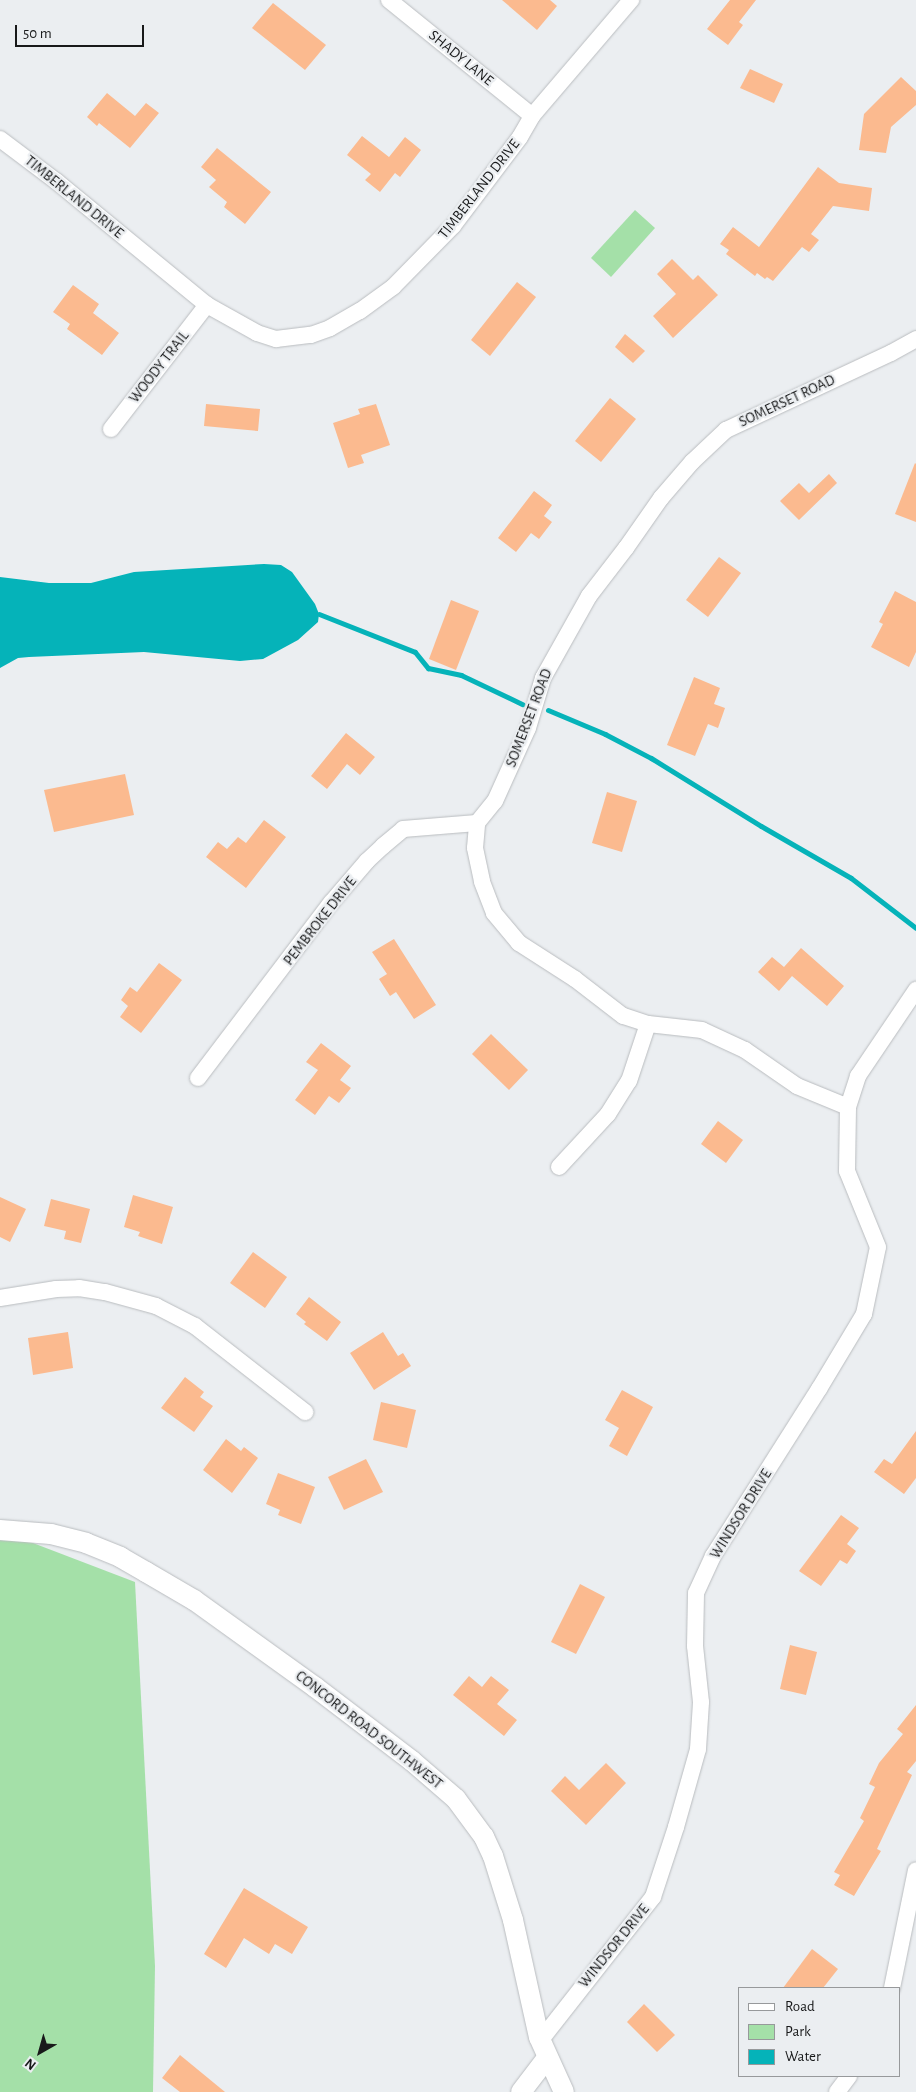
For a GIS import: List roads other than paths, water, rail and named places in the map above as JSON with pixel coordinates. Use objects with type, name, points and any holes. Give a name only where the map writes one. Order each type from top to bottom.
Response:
[{"type":"street","name":"SHADY LANE","points":[[389,0],[532,116]]},
{"type":"street","name":"TIMBERLAND DRIVE","points":[[0,139],[56,181],[207,305],[257,333],[276,339],[311,335],[360,311],[393,288],[453,226],[520,137],[532,116],[631,0]]},
{"type":"street","name":"WOODY TRAIL","points":[[111,429],[207,305]]},
{"type":"street","name":"SOMERSET ROAD","points":[[477,824],[495,801],[528,728],[543,678],[589,596],[661,498],[692,462],[726,430],[891,353],[916,339]]},
{"type":"street","points":[[477,824],[475,848],[482,882],[494,913],[519,943],[575,979],[623,1016],[648,1024],[702,1030],[745,1050],[797,1086],[848,1106]]},
{"type":"street","name":"PEMBROKE DRIVE","points":[[198,1078],[331,903],[366,861],[403,829],[477,824]]},
{"type":"street","name":"WINDSOR DRIVE","points":[[544,2050],[652,1897],[676,1827],[698,1749],[701,1702],[695,1646],[696,1594],[713,1556],[819,1389],[864,1314],[878,1247],[847,1171],[848,1106],[858,1076],[916,990]]},
{"type":"street","points":[[559,1167],[608,1114],[629,1080],[648,1024]]},
{"type":"street","points":[[0,1298],[56,1289],[79,1288],[114,1294],[156,1306],[195,1326],[305,1412]]},
{"type":"street","name":"CONCORD ROAD SOUTHWEST","points":[[0,1530],[51,1534],[86,1543],[112,1554],[194,1600],[315,1687],[412,1761],[456,1799],[480,1831],[493,1856],[513,1920],[544,2050],[564,2092]]},
{"type":"street","points":[[892,1987],[916,1870]]},
{"type":"street","points":[[521,2092],[544,2050]]},
{"type":"street","points":[[837,2092],[848,2077]]},
{"type":"water","points":[[264,564],[281,565],[292,572],[315,604],[319,614],[318,622],[298,640],[263,659],[240,661],[144,652],[18,658],[0,668],[0,577],[49,583],[91,583],[134,572]]},
{"type":"waterway","points":[[319,614],[415,652],[428,668],[461,675],[522,704]]},
{"type":"waterway","points":[[548,710],[605,734],[651,758],[761,826],[851,878],[916,928]]}]
